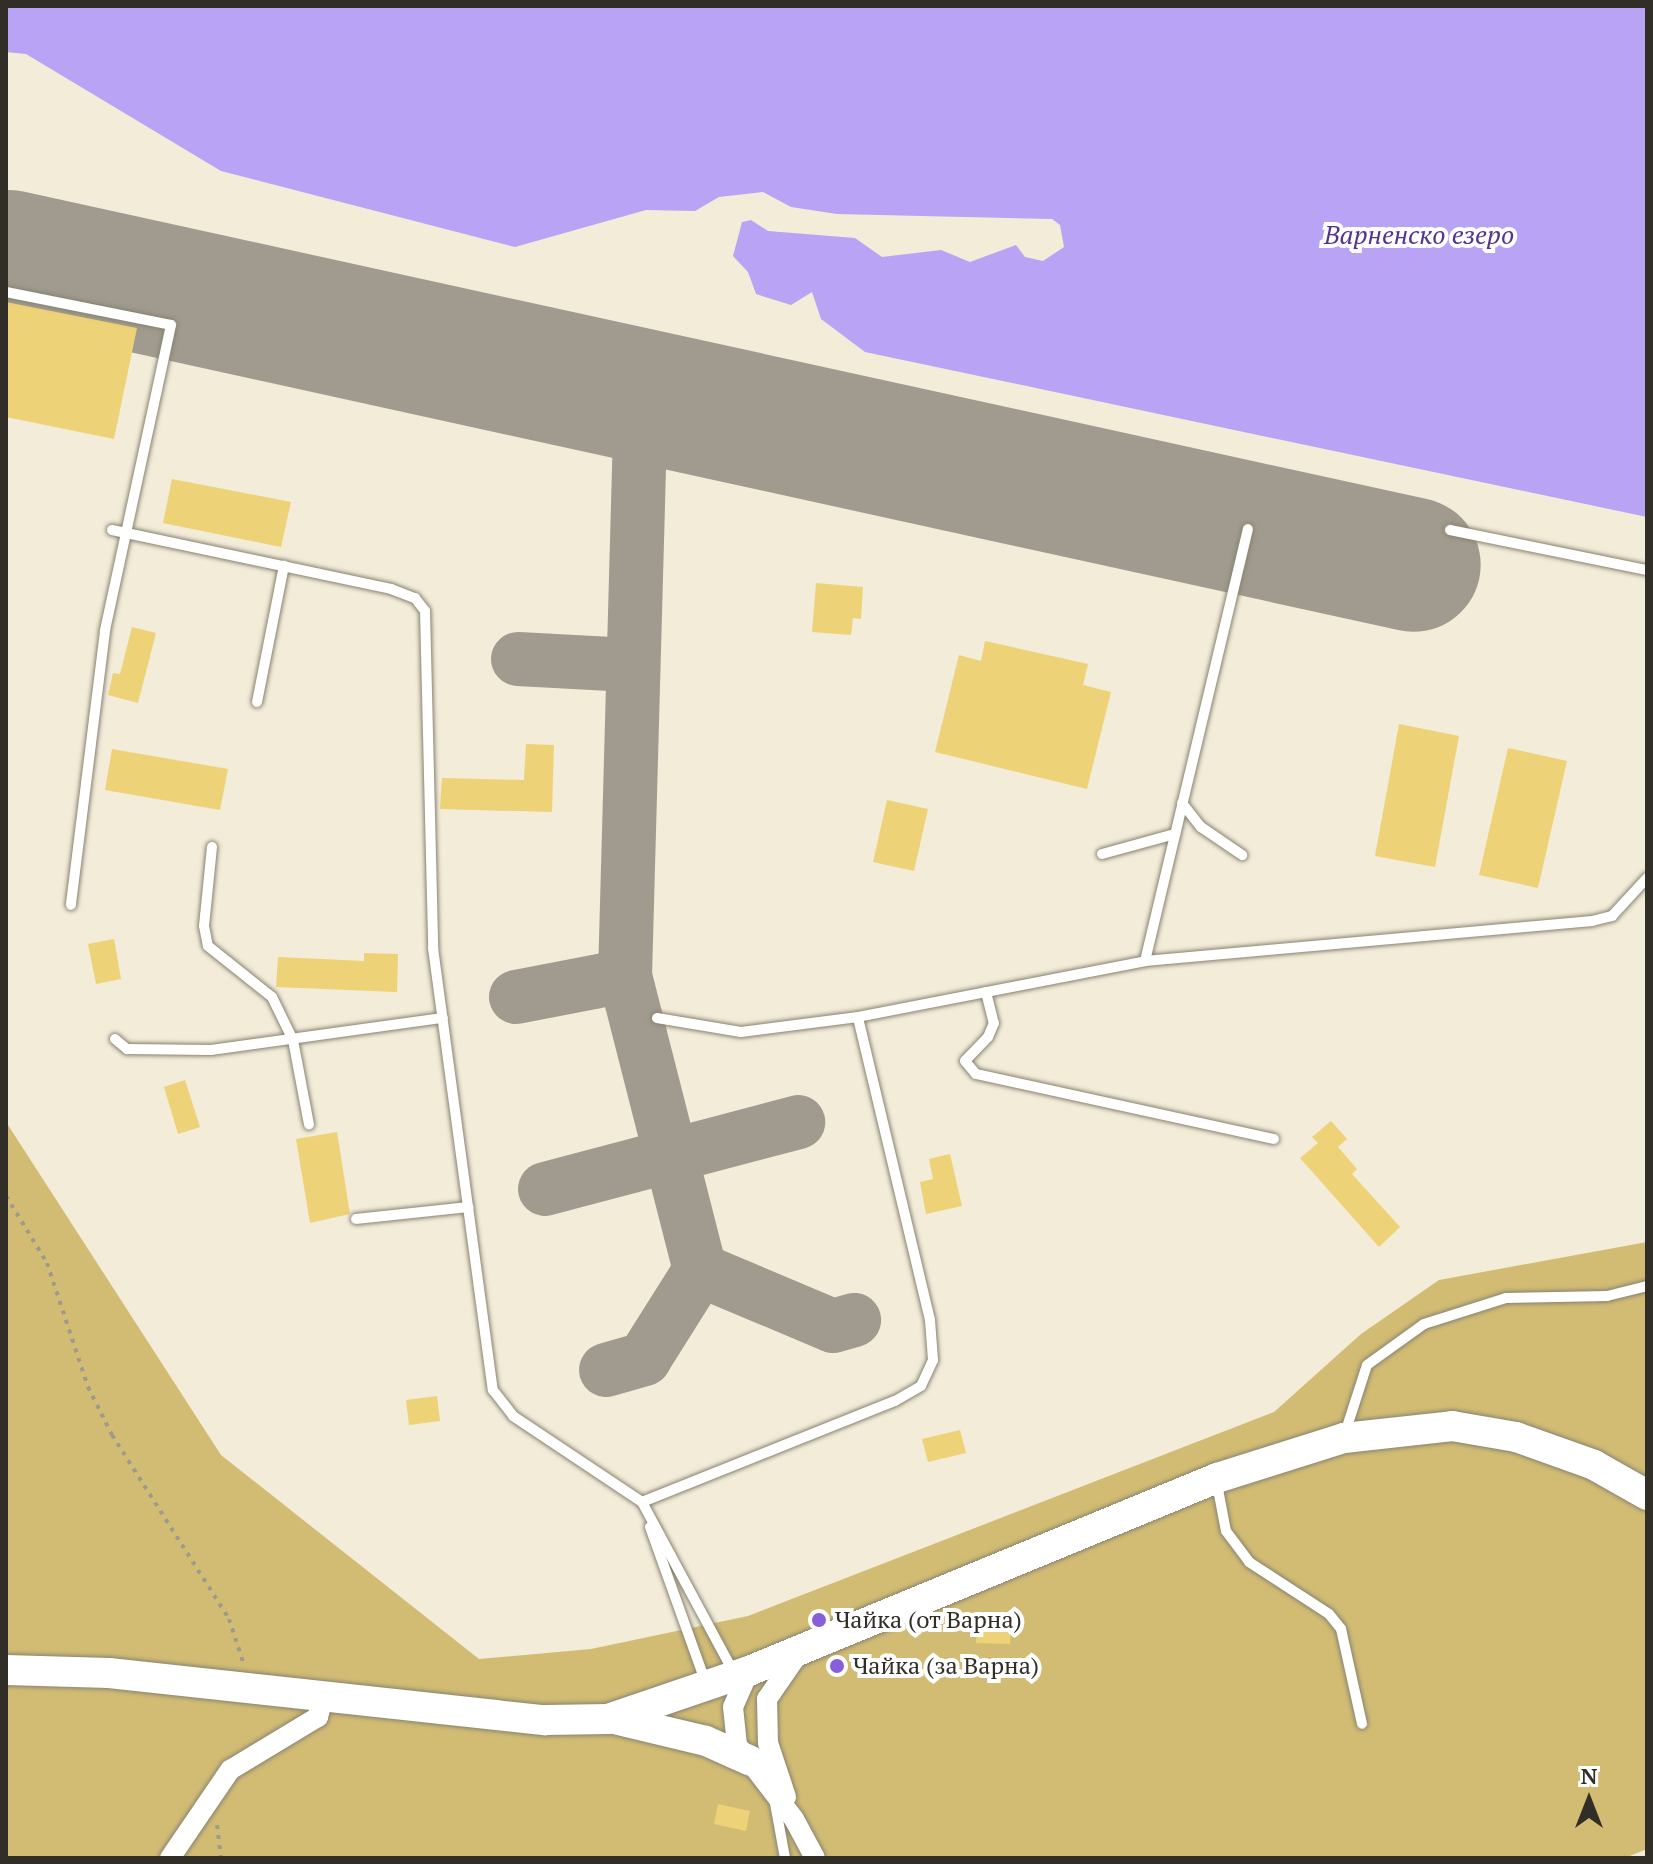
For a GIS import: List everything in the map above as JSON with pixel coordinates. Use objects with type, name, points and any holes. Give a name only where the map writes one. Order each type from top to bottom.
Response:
[{"type":"street","points":[[608,1719],[732,1683],[801,1651],[1217,1478],[1344,1438],[1452,1426],[1516,1437],[1594,1465],[1647,1495]]},
{"type":"street","points":[[794,1819],[765,1722],[767,1699],[801,1651]]},
{"type":"street","points":[[6,1670],[109,1673],[545,1720],[608,1719],[706,1741],[751,1761]]},
{"type":"street","points":[[732,1683],[765,1722]]},
{"type":"street","points":[[732,1683],[732,1726],[737,1745],[794,1819],[815,1858]]},
{"type":"street","points":[[170,1858],[230,1770],[318,1717],[323,1698]]},
{"type":"lane","points":[[6,292],[171,325],[105,631],[71,905]]},
{"type":"lane","points":[[1145,961],[1248,529]]},
{"type":"lane","points":[[112,530],[391,589],[415,598],[425,611],[433,948],[493,1390],[500,1403],[642,1502],[732,1683]]},
{"type":"lane","points":[[1450,530],[1647,570]]},
{"type":"lane","points":[[257,702],[284,566]]},
{"type":"lane","points":[[1182,803],[1201,827],[1242,855]]},
{"type":"lane","points":[[1102,854],[1175,834]]},
{"type":"lane","points":[[212,847],[204,926],[208,946],[272,997],[293,1040],[309,1125]]},
{"type":"lane","points":[[657,1018],[741,1032],[858,1017],[1145,961],[1592,921],[1612,916],[1647,878]]},
{"type":"lane","points":[[986,992],[994,1023],[988,1037],[965,1061],[976,1074],[1274,1139]]},
{"type":"lane","points":[[642,1502],[895,1401],[921,1386],[933,1360],[930,1320],[858,1017]]},
{"type":"lane","points":[[115,1039],[127,1049],[160,1051],[293,1040],[443,1018]]},
{"type":"lane","points":[[356,1219],[468,1207]]},
{"type":"lane","points":[[1344,1438],[1367,1365],[1424,1324],[1506,1298],[1607,1296],[1647,1286]]},
{"type":"lane","points":[[1217,1478],[1226,1531],[1249,1562],[1329,1614],[1341,1629],[1362,1724]]},
{"type":"lane","points":[[642,1502],[687,1641],[732,1683]]},
{"type":"lane","points":[[775,1792],[774,1818],[785,1858]]},
{"type":"path","points":[[6,1196],[47,1263],[88,1387],[112,1435],[229,1619],[244,1662],[245,1689]]},
{"type":"shaded area","points":[[6,1122],[221,1455],[479,1659],[591,1649],[748,1616],[1274,1412],[1361,1334],[1439,1280],[1647,1242],[1647,1849],[1625,1858],[6,1858]]},
{"type":"water","name":"Варненско езеро","points":[[6,6],[1647,6],[1647,517],[865,352],[821,319],[812,292],[791,305],[756,294],[748,272],[733,256],[742,222],[751,220],[768,231],[855,238],[882,257],[941,250],[970,262],[1016,245],[1025,257],[1043,261],[1064,247],[1060,225],[1052,219],[837,214],[791,207],[763,192],[719,197],[695,211],[646,210],[515,247],[221,171],[26,54],[6,52]]},
{"type":"building","points":[[6,302],[137,328],[114,439],[6,417]]},
{"type":"building","points":[[172,479],[291,502],[281,547],[163,523]]},
{"type":"building","points":[[816,583],[863,587],[861,619],[853,618],[851,635],[812,632]]},
{"type":"building","points":[[132,627],[156,633],[138,703],[108,695],[113,673],[120,674]]},
{"type":"building","points":[[985,641],[1088,664],[1083,685],[1111,692],[1087,789],[935,752],[959,655],[981,661]]},
{"type":"building","points":[[1399,724],[1459,736],[1435,867],[1375,856]]},
{"type":"building","points":[[526,744],[554,745],[552,812],[440,809],[442,778],[524,780]]},
{"type":"building","points":[[1508,748],[1567,761],[1538,888],[1479,875]]},
{"type":"building","points":[[112,749],[228,769],[220,810],[105,790]]},
{"type":"building","points":[[887,800],[928,809],[914,871],[873,862]]},
{"type":"building","points":[[114,939],[121,979],[96,984],[88,944]]},
{"type":"building","points":[[364,953],[398,954],[397,992],[276,987],[278,957],[364,961]]},
{"type":"building","points":[[185,1080],[200,1127],[178,1134],[164,1087]]},
{"type":"building","points":[[1331,1121],[1347,1139],[1338,1147],[1357,1169],[1352,1174],[1400,1227],[1379,1247],[1300,1158],[1318,1143],[1312,1137]]},
{"type":"building","points":[[337,1132],[350,1214],[310,1223],[296,1139]]},
{"type":"building","points":[[950,1154],[962,1206],[926,1214],[920,1182],[933,1179],[929,1159]]},
{"type":"building","points":[[437,1396],[440,1421],[409,1425],[406,1400]]},
{"type":"building","points":[[960,1430],[966,1453],[928,1462],[922,1439]]},
{"type":"building","points":[[977,1620],[1011,1621],[1010,1644],[976,1643]]},
{"type":"building","points":[[718,1804],[750,1811],[746,1831],[714,1824]]},
{"type":"taxiway","points":[[606,1370],[644,1359],[700,1270],[625,976],[641,395]]},
{"type":"taxiway","points":[[518,659],[630,665]]},
{"type":"taxiway","points":[[516,997],[625,976]]},
{"type":"taxiway","points":[[545,1189],[798,1122]]},
{"type":"taxiway","points":[[700,1270],[833,1326],[854,1320]]},
{"type":"runway","points":[[9,257],[1414,565]]},
{"type":"place","name":"Чайка (от Варна)","points":[[819,1620]]},
{"type":"place","name":"Чайка (за Варна)","points":[[837,1666]]}]
